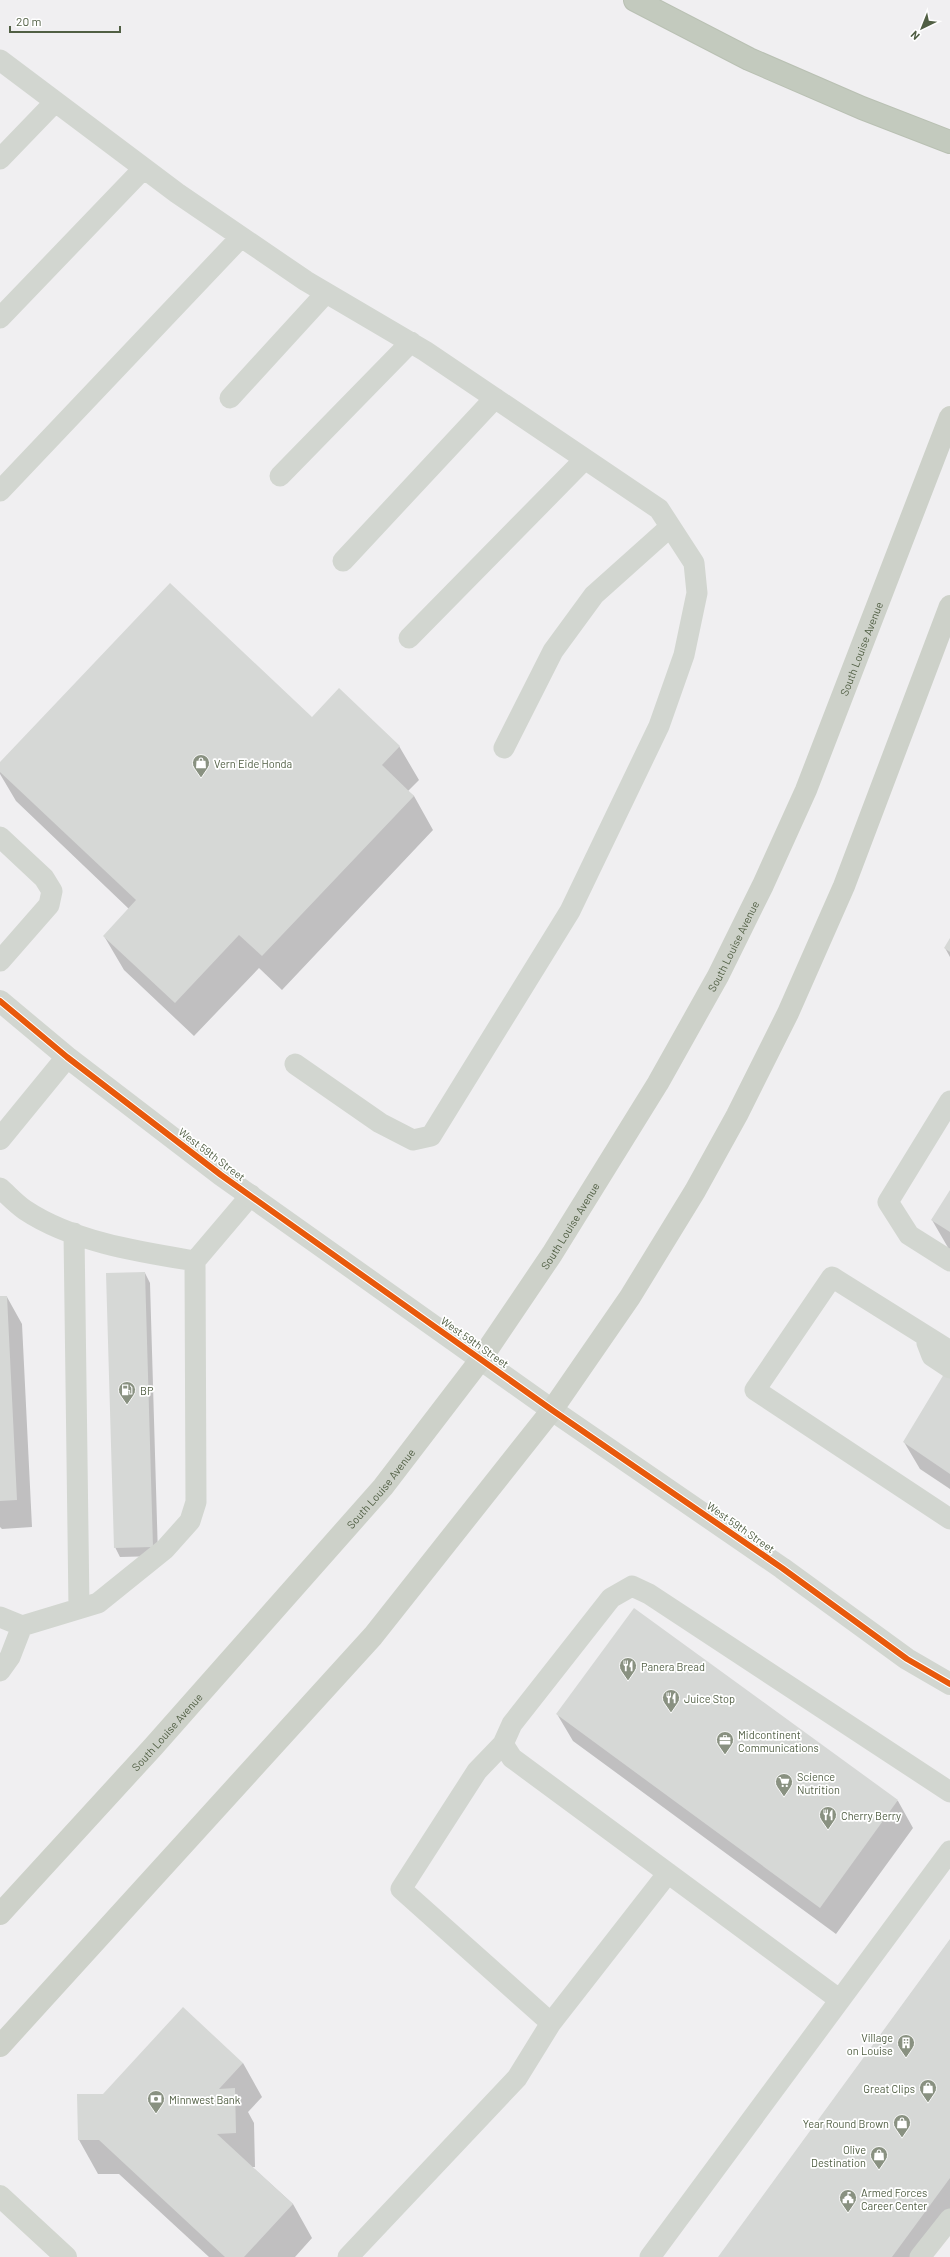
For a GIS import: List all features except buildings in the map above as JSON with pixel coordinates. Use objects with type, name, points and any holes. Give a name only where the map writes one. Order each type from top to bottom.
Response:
[{"type":"highway","points":[[635,0],[749,59],[862,108],[950,142]]},
{"type":"main road","name":"South Louise Avenue","points":[[0,1914],[153,1747],[383,1487],[481,1359],[552,1254],[658,1082],[718,976],[763,885],[809,783],[950,417]]},
{"type":"main road","points":[[0,2046],[373,1636],[552,1410],[630,1297],[695,1190],[737,1116],[788,1014],[844,886],[950,606]]},
{"type":"main road","points":[[0,2196],[66,2257]]},
{"type":"street","name":"West 59th Street","points":[[0,1000],[68,1057],[251,1195],[552,1410],[782,1568],[908,1659],[950,1684]]},
{"type":"street","points":[[0,1139],[68,1057]]},
{"type":"lane","points":[[0,60],[144,168],[241,237],[326,293],[411,342],[659,509],[694,563],[697,593],[684,655],[659,726],[570,911],[431,1136],[413,1140],[380,1123],[295,1064]]},
{"type":"lane","points":[[0,159],[55,102]]},
{"type":"lane","points":[[0,318],[144,168]]},
{"type":"lane","points":[[0,491],[241,237]]},
{"type":"lane","points":[[230,398],[326,293]]},
{"type":"lane","points":[[280,476],[411,342]]},
{"type":"lane","points":[[343,562],[495,398]]},
{"type":"lane","points":[[409,638],[585,459]]},
{"type":"lane","points":[[504,748],[553,651],[594,595],[670,527]]},
{"type":"lane","points":[[0,837],[44,878],[52,891],[50,905],[0,961]]},
{"type":"lane","points":[[950,1101],[888,1202],[908,1235],[950,1261]]},
{"type":"lane","points":[[0,1188],[25,1210],[74,1233],[135,1251],[195,1261]]},
{"type":"lane","points":[[0,1617],[22,1626],[98,1603],[165,1549],[190,1521],[196,1502],[195,1261],[251,1195]]},
{"type":"lane","points":[[74,1233],[79,1608]]},
{"type":"lane","points":[[950,1351],[832,1277],[755,1390],[950,1519]]},
{"type":"lane","points":[[922,1333],[932,1356],[950,1368]]},
{"type":"lane","points":[[551,2023],[401,1889],[478,1771],[503,1744],[512,1724],[611,1598],[632,1586],[649,1594],[950,1792]]},
{"type":"lane","points":[[0,1671],[10,1657],[22,1626]]},
{"type":"lane","points":[[503,1744],[512,1758],[840,2000]]},
{"type":"lane","points":[[650,2257],[950,1851]]},
{"type":"lane","points":[[348,2257],[517,2078],[551,2023],[668,1873]]},
{"type":"lane","points":[[920,2257],[950,2219]]},
{"type":"cycle path","points":[[0,1001],[67,1057],[221,1175],[552,1410],[782,1568],[907,1659],[950,1684]]},
{"type":"place","name":"Vern Eide Honda","points":[[201,778]]},
{"type":"place","name":"BP","points":[[127,1405]]},
{"type":"place","name":"Panera Bread","points":[[628,1681]]},
{"type":"place","name":"Juice Stop","points":[[671,1713]]},
{"type":"place","name":"Midcontinent Communications","points":[[725,1755]]},
{"type":"place","name":"Science Nutrition","points":[[784,1797]]},
{"type":"place","name":"Cherry Berry","points":[[828,1830]]},
{"type":"place","name":"Village on Louise","points":[[906,2058]]},
{"type":"place","name":"Great Clips","points":[[928,2103]]},
{"type":"place","name":"Minnwest Bank","points":[[156,2114]]},
{"type":"place","name":"Year Round Brown","points":[[902,2138]]},
{"type":"place","name":"Olive Destination","points":[[879,2170]]},
{"type":"place","name":"Armed Forces Career Center","points":[[848,2213]]}]
